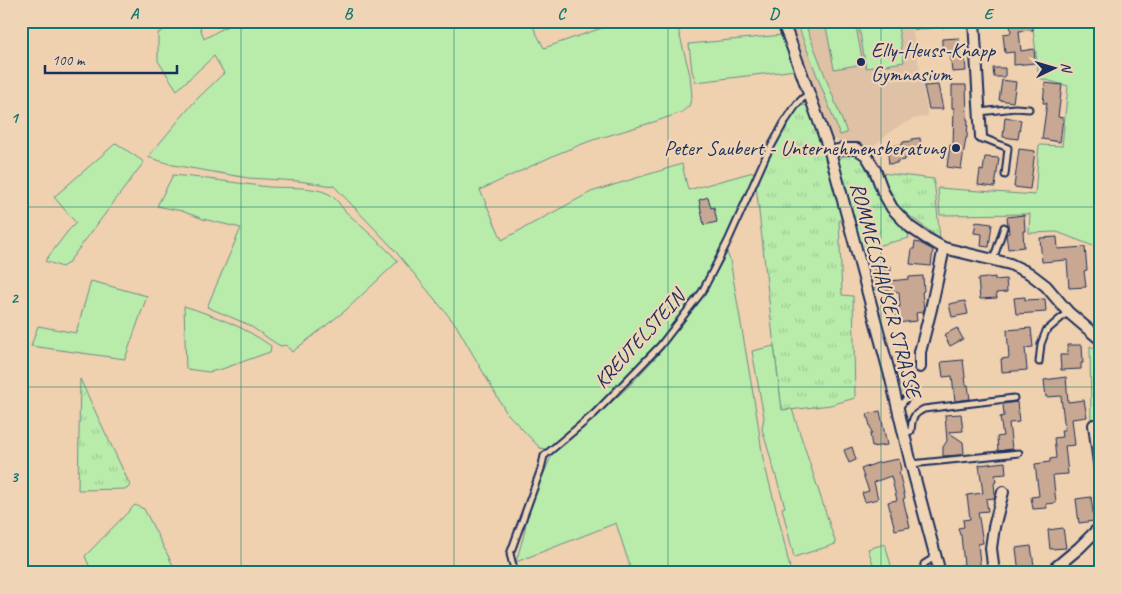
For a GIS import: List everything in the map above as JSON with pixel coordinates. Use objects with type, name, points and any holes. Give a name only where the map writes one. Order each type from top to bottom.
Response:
[{"type":"street","name":"ROMMELSHAUSER STRASSE","points":[[782,21],[830,152],[940,573]]},
{"type":"street","points":[[974,21],[980,136]]},
{"type":"street","points":[[830,152],[842,149],[857,149],[866,155],[892,208],[910,227],[944,248],[1010,264],[1028,273],[1046,286],[1068,312],[1101,340]]},
{"type":"street","points":[[920,367],[920,352],[944,248]]},
{"type":"street","points":[[1094,425],[1101,478]]},
{"type":"street","points":[[994,573],[991,548],[994,527],[1004,492]]},
{"type":"street","points":[[1049,573],[1101,526]]},
{"type":"lane","name":"KREUTELSTEIN","points":[[515,573],[510,554],[542,470],[544,456],[594,414],[660,346],[702,292],[728,241],[766,156],[784,123],[802,98],[810,95]]},
{"type":"lane","points":[[980,112],[1015,108],[1030,109]]},
{"type":"lane","points":[[980,136],[1008,148],[1005,175]]},
{"type":"lane","points":[[993,260],[1004,227]]},
{"type":"lane","points":[[1039,362],[1041,344],[1046,331],[1068,312]]},
{"type":"lane","points":[[898,409],[911,392]]},
{"type":"lane","points":[[904,433],[911,431],[912,420],[916,413],[924,409],[1014,398]]},
{"type":"lane","points":[[911,464],[1019,452]]},
{"type":"lane","points":[[923,573],[924,564],[935,557]]},
{"type":"shaded area","name":"Elly-Heuss-Knapp Gymnasium","points":[[788,21],[911,21],[928,116],[913,119],[897,127],[868,150],[858,144],[841,142],[832,138],[828,133],[795,36]]},
{"type":"green space","points":[[184,21],[198,21],[204,39],[236,21],[321,21],[322,24],[326,21],[530,21],[544,48],[622,21],[676,21],[690,75],[692,96],[689,106],[682,112],[590,141],[557,154],[480,190],[502,240],[591,192],[682,164],[688,190],[757,171],[721,253],[695,296],[669,332],[587,417],[550,450],[540,448],[506,412],[456,325],[392,247],[334,186],[298,181],[248,178],[173,165],[148,157],[195,101],[224,73],[214,56],[177,90],[158,61],[158,33]]},
{"type":"green space","points":[[796,21],[804,21],[847,133],[840,135]]},
{"type":"green space","points":[[825,21],[855,21],[863,64],[834,69]]},
{"type":"green space","points":[[858,21],[897,21],[904,62],[866,68]]},
{"type":"green space","points":[[1032,21],[1101,21],[1101,249],[1057,232],[1029,233],[1030,214],[940,215],[938,188],[1035,195],[1039,145],[1062,146],[1068,86],[1039,78]]},
{"type":"green space","points":[[783,35],[796,70],[696,82],[692,71],[689,44]]},
{"type":"green space","points":[[806,105],[828,165],[844,220],[839,220],[842,295],[853,296],[855,398],[830,405],[782,411],[756,185],[766,161],[799,106]]},
{"type":"green space","points":[[116,143],[144,162],[68,263],[62,267],[45,261],[76,223],[54,197]]},
{"type":"green space","points":[[843,155],[860,155],[879,196],[907,231],[909,238],[860,250],[838,162]]},
{"type":"green space","points":[[882,173],[934,179],[940,239],[898,207]]},
{"type":"green space","points":[[173,175],[268,187],[323,191],[334,198],[345,211],[398,261],[346,310],[292,352],[286,345],[281,346],[277,344],[247,324],[207,307],[241,228],[157,206]]},
{"type":"green space","points":[[727,253],[730,260],[763,459],[791,573],[632,573],[616,523],[516,562],[528,514],[554,450],[590,422],[628,387],[657,356],[704,294]]},
{"type":"green space","points":[[91,281],[147,296],[125,359],[31,346],[38,326],[76,333]]},
{"type":"green space","points":[[184,306],[218,318],[251,333],[271,346],[270,352],[209,372],[186,369]]},
{"type":"green space","points":[[774,346],[782,410],[792,409],[836,544],[794,557],[782,508],[785,507],[762,429],[764,417],[752,351]]},
{"type":"green space","points":[[1090,346],[1101,352],[1101,418],[1091,419]]},
{"type":"green space","points":[[80,379],[130,485],[127,489],[78,490]]},
{"type":"green space","points":[[135,505],[144,509],[177,573],[92,573],[85,556]]},
{"type":"green space","points":[[885,544],[893,573],[876,573],[868,549]]},
{"type":"building","points":[[914,21],[944,21],[944,27],[914,29]]},
{"type":"building","points":[[1010,21],[1032,21],[1033,30],[1019,31],[1021,51],[1034,49],[1035,63],[1014,65],[1014,52],[1005,53],[1003,34],[1011,33]]},
{"type":"building","points":[[959,38],[960,60],[965,60],[966,71],[952,72],[950,52],[942,52],[942,39]]},
{"type":"building","points":[[993,68],[1005,68],[1005,77],[994,77]]},
{"type":"building","points":[[1002,80],[1016,82],[1013,102],[999,100]]},
{"type":"building","points":[[1045,83],[1062,85],[1058,117],[1063,118],[1060,142],[1042,139],[1047,103],[1043,103]]},
{"type":"building","points":[[938,85],[943,109],[929,109],[924,86]]},
{"type":"building","points":[[952,85],[966,85],[967,138],[961,169],[947,167],[950,145],[953,146],[954,108],[952,108]]},
{"type":"building","points":[[1005,117],[1021,120],[1018,139],[1003,137]]},
{"type":"building","points":[[920,138],[922,155],[905,158],[905,160],[897,161],[897,163],[889,164],[887,147]]},
{"type":"building","points":[[1019,149],[1035,151],[1030,189],[1014,187]]},
{"type":"building","points":[[985,157],[999,158],[995,187],[978,185],[980,170],[983,171]]},
{"type":"building","points":[[708,197],[711,208],[714,207],[717,222],[704,225],[699,200]]},
{"type":"building","points":[[1024,215],[1024,247],[1008,249],[1006,234],[1009,233],[1007,217]]},
{"type":"building","points":[[976,222],[992,224],[989,247],[981,246],[982,234],[974,233]]},
{"type":"building","points":[[1057,237],[1058,249],[1085,247],[1087,270],[1084,271],[1086,287],[1069,288],[1067,260],[1042,262],[1040,238]]},
{"type":"building","points":[[915,242],[933,250],[931,266],[910,264]]},
{"type":"building","points":[[875,265],[891,266],[890,281],[923,276],[924,310],[923,312],[916,313],[917,321],[896,323],[894,307],[900,307],[899,292],[876,290],[878,272],[874,272]]},
{"type":"building","points":[[995,277],[995,280],[1006,279],[1007,292],[996,293],[997,298],[980,299],[978,279]]},
{"type":"building","points":[[1025,297],[1025,300],[1045,299],[1046,312],[1016,314],[1014,298]]},
{"type":"building","points":[[965,301],[968,314],[952,317],[949,304]]},
{"type":"building","points":[[957,328],[963,339],[950,346],[944,335]]},
{"type":"building","points":[[1031,328],[1033,347],[1025,348],[1027,370],[1002,372],[1001,359],[1009,358],[1007,330]]},
{"type":"building","points":[[1067,345],[1082,345],[1083,363],[1081,363],[1081,369],[1061,370],[1060,355],[1068,355]]},
{"type":"building","points":[[963,360],[970,399],[955,401],[952,376],[943,377],[941,362]]},
{"type":"building","points":[[1066,377],[1068,402],[1084,400],[1087,417],[1072,419],[1075,445],[1065,446],[1068,474],[1053,475],[1056,503],[1046,504],[1047,508],[1033,509],[1031,497],[1039,496],[1035,464],[1050,462],[1050,459],[1056,458],[1054,438],[1062,437],[1061,430],[1065,430],[1061,396],[1046,397],[1044,380]]},
{"type":"building","points":[[1017,402],[1019,422],[1009,423],[1012,449],[998,451],[997,437],[1003,436],[1000,417],[1004,416],[1003,404]]},
{"type":"building","points":[[880,411],[887,445],[872,447],[870,434],[872,434],[867,414]]},
{"type":"building","points":[[961,414],[963,431],[948,432],[963,442],[964,453],[943,456],[943,447],[947,441],[945,415]]},
{"type":"building","points":[[852,447],[856,460],[849,463],[844,450]]},
{"type":"building","points":[[899,459],[901,471],[899,472],[905,498],[903,499],[910,527],[895,530],[888,502],[897,500],[891,476],[874,482],[878,499],[865,502],[862,493],[869,491],[861,469],[877,463]]},
{"type":"building","points":[[1005,462],[1006,474],[995,475],[994,498],[986,499],[988,511],[978,512],[983,543],[978,544],[981,573],[960,573],[960,565],[964,565],[961,535],[958,528],[964,527],[963,520],[970,519],[967,495],[983,493],[979,465]]},
{"type":"building","points":[[1091,497],[1094,521],[1079,523],[1076,499]]},
{"type":"building","points":[[1063,528],[1066,548],[1050,549],[1048,530]]},
{"type":"building","points":[[1031,546],[1035,572],[1019,573],[1016,548]]},
{"type":"place","name":"Elly-Heuss-Knapp Gymnasium","points":[[861,62]]},
{"type":"place","name":"Peter Saubert - Unternehmensberatung","points":[[956,148]]}]
